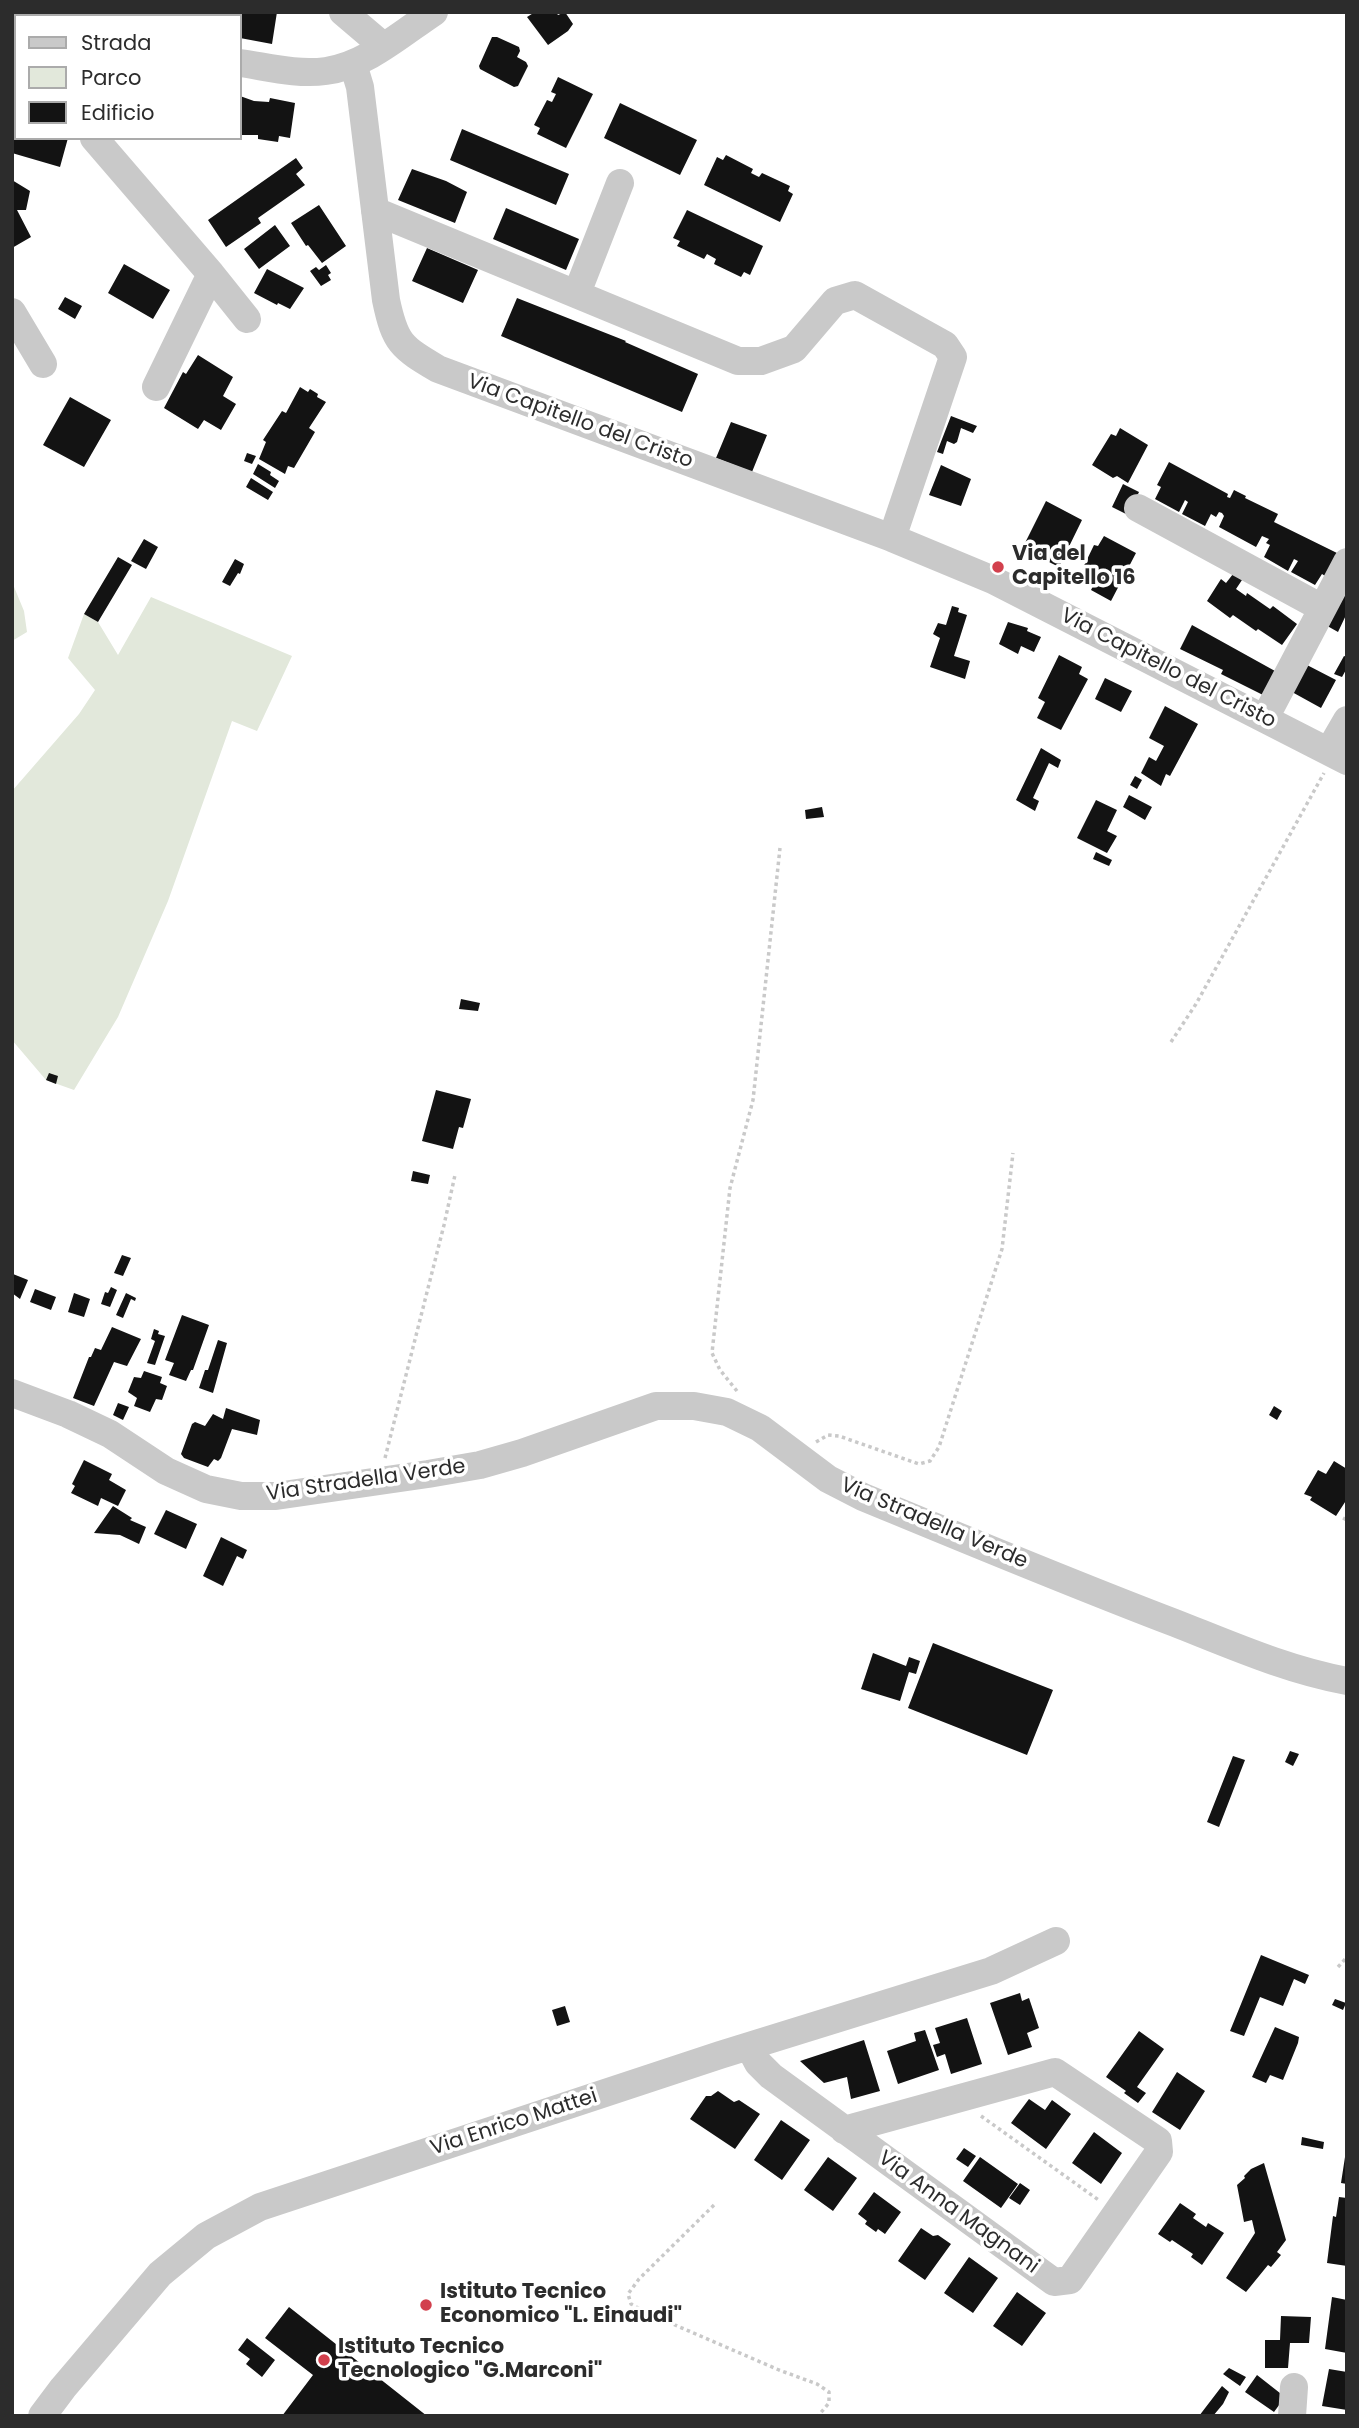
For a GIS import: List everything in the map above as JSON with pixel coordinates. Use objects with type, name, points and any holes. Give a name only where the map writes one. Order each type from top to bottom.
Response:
[{"type":"street","points":[[343,12],[383,46]]},
{"type":"street","points":[[242,63],[293,71],[326,71],[353,64],[434,12]]},
{"type":"street","name":"Via Capitello del Cristo","points":[[353,64],[360,87],[386,300],[392,328],[408,351],[438,369],[892,538],[993,580],[1337,755]]},
{"type":"street","points":[[96,140],[247,319]]},
{"type":"street","points":[[577,293],[620,183]]},
{"type":"street","points":[[375,211],[738,361],[761,361],[794,349],[835,301],[855,295],[945,345],[953,357],[892,538]]},
{"type":"street","points":[[156,387],[211,274]]},
{"type":"street","points":[[12,312],[43,364]]},
{"type":"street","points":[[1138,508],[1322,608]]},
{"type":"street","points":[[1265,718],[1347,562]]},
{"type":"street","points":[[1337,755],[1347,720]]},
{"type":"street","name":"Via Stradella Verde","points":[[12,1393],[68,1414],[110,1434],[166,1471],[205,1489],[241,1496],[276,1496],[441,1472],[512,1456],[656,1406],[694,1406],[726,1412],[761,1428],[828,1479],[863,1497],[1112,1599],[1318,1676],[1347,1681]]},
{"type":"street","name":"Via Enrico Mattei","points":[[42,2416],[62,2388],[160,2274],[206,2236],[260,2207],[749,2046],[990,1971],[1056,1941]]},
{"type":"street","name":"Via Anna Magnani","points":[[749,2046],[758,2063],[771,2076],[873,2152],[1054,2282],[1070,2280],[1159,2152],[1158,2141],[1055,2071],[844,2130]]},
{"type":"street","points":[[873,2152],[885,2120]]},
{"type":"street","points":[[1292,2416],[1294,2387]]},
{"type":"path","points":[[1171,1042],[1196,1004],[1337,755]]},
{"type":"path","points":[[761,1428],[752,1409],[720,1370],[712,1353],[730,1188],[753,1100],[780,848]]},
{"type":"path","points":[[801,1460],[817,1440],[828,1434],[919,1464],[930,1461],[939,1447],[1002,1249],[1013,1153]]},
{"type":"path","points":[[374,1482],[388,1447],[455,1175]]},
{"type":"path","points":[[1338,1967],[1347,1956]]},
{"type":"path","points":[[966,2096],[970,2108],[1116,2212]]},
{"type":"path","points":[[714,2205],[639,2279],[628,2294],[631,2304],[779,2370],[817,2384],[829,2392],[829,2403],[818,2416]]},
{"type":"green space","points":[[12,582],[24,611],[27,632],[12,641]]},
{"type":"green space","points":[[151,597],[292,656],[257,731],[232,721],[168,901],[118,1017],[74,1090],[46,1080],[12,1040],[12,791],[79,714],[95,690],[68,658],[84,614],[98,622],[118,655]]},
{"type":"building","points":[[145,12],[178,12],[178,14]]},
{"type":"building","points":[[277,12],[272,44],[242,38],[242,14],[216,14]]},
{"type":"building","points":[[535,12],[556,12],[558,15],[565,12],[573,24],[568,31],[548,45],[527,17]]},
{"type":"building","points":[[492,37],[519,47],[517,57],[528,66],[518,86],[514,87],[480,69]]},
{"type":"building","points":[[558,77],[593,94],[566,148],[537,134],[540,128],[534,125],[547,100],[552,102],[556,94],[551,92]]},
{"type":"building","points":[[242,97],[254,101],[269,102],[270,98],[295,103],[290,138],[279,136],[278,142],[258,139],[258,135],[242,135]]},
{"type":"building","points":[[620,103],[697,140],[680,175],[604,138]]},
{"type":"building","points":[[14,127],[14,140],[67,140],[60,167],[12,153]]},
{"type":"building","points":[[462,129],[569,174],[556,205],[450,160]]},
{"type":"building","points":[[726,155],[753,169],[751,173],[759,177],[762,173],[790,186],[788,191],[793,194],[780,222],[704,185],[717,157],[723,160]]},
{"type":"building","points":[[296,158],[303,168],[296,174],[305,185],[258,218],[261,223],[226,247],[208,220]]},
{"type":"building","points":[[412,169],[467,192],[455,223],[398,200]]},
{"type":"building","points":[[12,180],[30,191],[26,210],[17,210],[31,237],[12,248]]},
{"type":"building","points":[[319,205],[346,246],[322,263],[308,245],[306,246],[291,223]]},
{"type":"building","points":[[506,208],[579,239],[566,270],[493,239]]},
{"type":"building","points":[[687,210],[763,246],[750,275],[744,272],[741,277],[714,264],[716,259],[707,254],[704,259],[677,246],[680,241],[673,238]]},
{"type":"building","points":[[275,225],[290,246],[259,269],[244,249]]},
{"type":"building","points":[[427,248],[478,270],[463,303],[412,281]]},
{"type":"building","points":[[124,264],[170,290],[153,319],[108,293]]},
{"type":"building","points":[[326,265],[331,273],[328,275],[331,280],[321,286],[310,271],[316,267],[319,270]]},
{"type":"building","points":[[267,269],[304,288],[290,309],[254,293]]},
{"type":"building","points":[[65,297],[82,306],[75,319],[58,309]]},
{"type":"building","points":[[517,298],[626,341],[698,374],[682,412],[501,336]]},
{"type":"building","points":[[198,355],[233,377],[223,396],[236,404],[221,430],[204,420],[198,429],[164,408],[183,372],[186,374]]},
{"type":"building","points":[[300,387],[308,392],[310,389],[326,402],[309,428],[315,432],[294,468],[288,466],[285,474],[259,459],[266,442],[263,440],[282,411],[286,413]]},
{"type":"building","points":[[70,397],[111,420],[84,467],[43,445]]},
{"type":"building","points":[[951,416],[977,426],[973,433],[961,428],[957,442],[954,444],[947,441],[943,454],[937,452]]},
{"type":"building","points":[[731,422],[767,435],[752,472],[716,458]]},
{"type":"building","points":[[1120,428],[1148,445],[1128,483],[1117,476],[1113,478],[1092,465],[1111,434],[1116,436]]},
{"type":"building","points":[[247,453],[256,456],[252,464],[244,461]]},
{"type":"building","points":[[1169,462],[1228,494],[1227,497],[1230,498],[1234,490],[1246,496],[1245,498],[1278,514],[1274,522],[1337,553],[1325,576],[1322,574],[1315,585],[1291,572],[1298,561],[1294,559],[1288,571],[1264,557],[1270,545],[1266,543],[1269,539],[1262,536],[1256,547],[1219,527],[1224,516],[1222,513],[1219,512],[1216,517],[1211,514],[1205,526],[1182,514],[1188,502],[1185,500],[1179,512],[1155,499],[1161,487],[1157,485]]},
{"type":"building","points":[[258,464],[279,481],[275,488],[253,474]]},
{"type":"building","points":[[941,465],[971,479],[961,506],[929,495]]},
{"type":"building","points":[[251,478],[273,492],[268,500],[246,487]]},
{"type":"building","points":[[1123,484],[1139,492],[1128,515],[1112,507]]},
{"type":"building","points":[[1046,501],[1082,520],[1059,567],[1045,560],[1043,563],[1021,551]]},
{"type":"building","points":[[1104,536],[1136,553],[1111,601],[1091,590],[1094,584],[1079,576],[1094,545],[1098,546]]},
{"type":"building","points":[[144,539],[158,547],[146,569],[131,561]]},
{"type":"building","points":[[118,557],[132,565],[98,622],[84,614]]},
{"type":"building","points":[[235,559],[244,564],[230,586],[222,582]]},
{"type":"building","points":[[1233,574],[1242,580],[1236,589],[1246,596],[1247,593],[1270,609],[1273,606],[1297,624],[1282,645],[1233,615],[1230,618],[1207,601],[1221,579],[1226,583]]},
{"type":"building","points":[[1339,592],[1347,596],[1347,613],[1338,632],[1322,623]]},
{"type":"building","points":[[952,606],[967,615],[954,656],[970,661],[965,679],[930,667],[940,638],[933,634],[938,623],[946,625]]},
{"type":"building","points":[[1008,622],[1028,628],[1027,631],[1041,637],[1034,652],[1021,646],[1018,654],[999,644]]},
{"type":"building","points":[[1192,625],[1275,671],[1263,695],[1221,674],[1223,670],[1180,649]]},
{"type":"building","points":[[1059,655],[1082,667],[1079,674],[1088,679],[1061,730],[1037,718],[1045,702],[1038,698]]},
{"type":"building","points":[[1344,656],[1347,657],[1347,668],[1342,677],[1334,674]]},
{"type":"building","points":[[1307,665],[1336,680],[1321,708],[1292,692]]},
{"type":"building","points":[[1105,678],[1132,691],[1121,712],[1095,699]]},
{"type":"building","points":[[1165,706],[1198,724],[1170,776],[1166,774],[1161,786],[1141,773],[1149,757],[1156,761],[1164,746],[1149,738]]},
{"type":"building","points":[[1041,748],[1061,760],[1058,768],[1049,763],[1033,798],[1039,801],[1035,811],[1016,800]]},
{"type":"building","points":[[1135,776],[1142,780],[1137,789],[1130,785]]},
{"type":"building","points":[[1129,795],[1152,807],[1145,820],[1123,807]]},
{"type":"building","points":[[1096,800],[1117,810],[1107,831],[1117,836],[1107,853],[1077,838]]},
{"type":"building","points":[[822,807],[824,817],[806,819],[805,810]]},
{"type":"building","points":[[1096,852],[1112,860],[1109,866],[1093,859]]},
{"type":"building","points":[[461,999],[480,1003],[478,1011],[459,1009]]},
{"type":"building","points":[[49,1073],[58,1076],[56,1084],[46,1080]]},
{"type":"building","points":[[436,1090],[471,1099],[463,1128],[459,1127],[453,1149],[422,1141]]},
{"type":"building","points":[[413,1171],[430,1175],[428,1184],[411,1181]]},
{"type":"building","points":[[122,1255],[131,1258],[123,1276],[114,1273]]},
{"type":"building","points":[[13,1274],[28,1280],[20,1299],[12,1293]]},
{"type":"building","points":[[111,1287],[117,1290],[110,1307],[101,1304],[105,1292],[108,1293]]},
{"type":"building","points":[[35,1289],[56,1297],[51,1310],[30,1302]]},
{"type":"building","points":[[74,1293],[90,1299],[84,1317],[68,1312]]},
{"type":"building","points":[[126,1293],[136,1298],[135,1301],[131,1299],[123,1318],[116,1315]]},
{"type":"building","points":[[182,1315],[209,1325],[193,1370],[186,1381],[169,1375],[174,1363],[165,1360]]},
{"type":"building","points":[[112,1327],[141,1339],[127,1366],[114,1362],[94,1406],[73,1398],[89,1357],[95,1348],[101,1350]]},
{"type":"building","points":[[154,1329],[165,1336],[155,1365],[147,1363],[155,1341],[151,1339]]},
{"type":"building","points":[[218,1340],[227,1343],[213,1393],[199,1388]]},
{"type":"building","points":[[144,1371],[162,1377],[160,1383],[167,1386],[162,1400],[156,1399],[150,1412],[134,1406],[137,1398],[128,1392],[134,1377],[141,1378]]},
{"type":"building","points":[[118,1403],[129,1407],[123,1420],[113,1415]]},
{"type":"building","points":[[1274,1406],[1282,1411],[1277,1420],[1269,1415]]},
{"type":"building","points":[[226,1408],[260,1420],[257,1435],[232,1429],[221,1458],[218,1461],[214,1459],[208,1467],[184,1458],[181,1454],[192,1424],[195,1422],[205,1426],[213,1414],[223,1419]]},
{"type":"building","points":[[84,1460],[112,1474],[109,1480],[126,1490],[118,1506],[101,1498],[98,1506],[71,1493],[75,1486],[72,1484]]},
{"type":"building","points":[[1334,1461],[1347,1469],[1347,1499],[1336,1516],[1304,1494],[1318,1470],[1326,1474]]},
{"type":"building","points":[[113,1506],[132,1518],[130,1520],[146,1527],[139,1544],[120,1535],[94,1533]]},
{"type":"building","points":[[166,1510],[197,1524],[186,1549],[154,1534]]},
{"type":"building","points":[[221,1537],[247,1550],[243,1559],[237,1556],[223,1586],[203,1576]]},
{"type":"building","points":[[933,1643],[1053,1690],[1027,1755],[908,1708]]},
{"type":"building","points":[[873,1653],[906,1666],[909,1657],[920,1661],[916,1674],[909,1672],[900,1701],[861,1689]]},
{"type":"building","points":[[1290,1751],[1299,1754],[1293,1766],[1285,1762]]},
{"type":"building","points":[[1233,1756],[1245,1760],[1219,1827],[1207,1822]]},
{"type":"building","points":[[1261,1955],[1309,1975],[1305,1984],[1294,1979],[1283,2006],[1260,1997],[1244,2036],[1230,2031]]},
{"type":"building","points":[[1020,1993],[1022,2001],[1029,1998],[1039,2028],[1027,2033],[1032,2047],[1008,2055],[990,2003]]},
{"type":"building","points":[[1335,1999],[1346,2003],[1343,2010],[1332,2005]]},
{"type":"building","points":[[565,2006],[570,2022],[557,2026],[552,2010]]},
{"type":"building","points":[[967,2018],[982,2064],[951,2074],[945,2054],[937,2057],[933,2045],[940,2043],[935,2028]]},
{"type":"building","points":[[1275,2027],[1299,2037],[1283,2080],[1270,2075],[1266,2083],[1252,2077]]},
{"type":"building","points":[[925,2030],[939,2070],[898,2084],[887,2051],[916,2041],[914,2033]]},
{"type":"building","points":[[1139,2031],[1164,2049],[1137,2087],[1146,2093],[1138,2103],[1106,2077]]},
{"type":"building","points":[[864,2040],[880,2091],[851,2099],[847,2077],[824,2083],[800,2061]]},
{"type":"building","points":[[1177,2072],[1205,2091],[1180,2130],[1152,2112]]},
{"type":"building","points":[[718,2091],[734,2102],[739,2100],[760,2114],[735,2149],[690,2119],[706,2096]]},
{"type":"building","points":[[1029,2099],[1045,2110],[1052,2100],[1071,2114],[1046,2149],[1011,2123]]},
{"type":"building","points":[[781,2120],[810,2140],[782,2180],[754,2160]]},
{"type":"building","points":[[1094,2132],[1122,2153],[1101,2184],[1072,2163]]},
{"type":"building","points":[[1302,2137],[1324,2142],[1323,2149],[1301,2145]]},
{"type":"building","points":[[964,2148],[976,2156],[968,2167],[956,2159]]},
{"type":"building","points":[[828,2157],[857,2178],[833,2211],[804,2190]]},
{"type":"building","points":[[980,2157],[1018,2184],[1001,2208],[963,2181]]},
{"type":"building","points":[[1347,2157],[1347,2184],[1341,2183]]},
{"type":"building","points":[[1264,2163],[1286,2240],[1277,2252],[1281,2255],[1271,2267],[1268,2265],[1246,2292],[1226,2278],[1255,2233],[1252,2220],[1244,2222],[1237,2185],[1251,2169]]},
{"type":"building","points":[[1020,2183],[1030,2190],[1020,2205],[1009,2198]]},
{"type":"building","points":[[874,2192],[901,2212],[885,2234],[878,2229],[876,2232],[865,2224],[867,2221],[858,2214]]},
{"type":"building","points":[[1339,2197],[1347,2198],[1347,2266],[1327,2263],[1333,2216],[1336,2217]]},
{"type":"building","points":[[1180,2203],[1196,2214],[1193,2218],[1206,2227],[1208,2223],[1224,2233],[1202,2265],[1191,2257],[1193,2254],[1158,2234]]},
{"type":"building","points":[[921,2228],[951,2244],[925,2280],[898,2261]]},
{"type":"building","points":[[969,2257],[998,2278],[973,2313],[944,2293]]},
{"type":"building","points":[[1017,2292],[1046,2313],[1022,2346],[993,2326]]},
{"type":"building","points":[[1332,2297],[1347,2300],[1347,2353],[1325,2349]]},
{"type":"building","name":"Istituto Tecnico Tecnologico \"G.Marconi\"","points":[[289,2307],[427,2416],[282,2416],[313,2375],[265,2338]]},
{"type":"building","points":[[1281,2316],[1311,2317],[1309,2343],[1290,2343],[1288,2368],[1265,2368],[1265,2340],[1280,2340]]},
{"type":"building","points":[[247,2338],[275,2360],[262,2377],[246,2364],[250,2359],[238,2350]]},
{"type":"building","points":[[1229,2368],[1246,2377],[1240,2386],[1223,2374]]},
{"type":"building","points":[[1329,2369],[1347,2372],[1347,2410],[1322,2406]]},
{"type":"building","points":[[1257,2375],[1285,2397],[1274,2412],[1245,2392]]},
{"type":"building","points":[[1222,2386],[1229,2392],[1223,2404],[1213,2416],[1199,2416]]},
{"type":"place","name":"Via del Capitello 16","points":[[998,567]]},
{"type":"place","name":"Istituto Tecnico Economico \"L. Einaudi\"","points":[[426,2305]]},
{"type":"place","name":"Istituto Tecnico Tecnologico \"G.Marconi\"","points":[[324,2360]]}]
